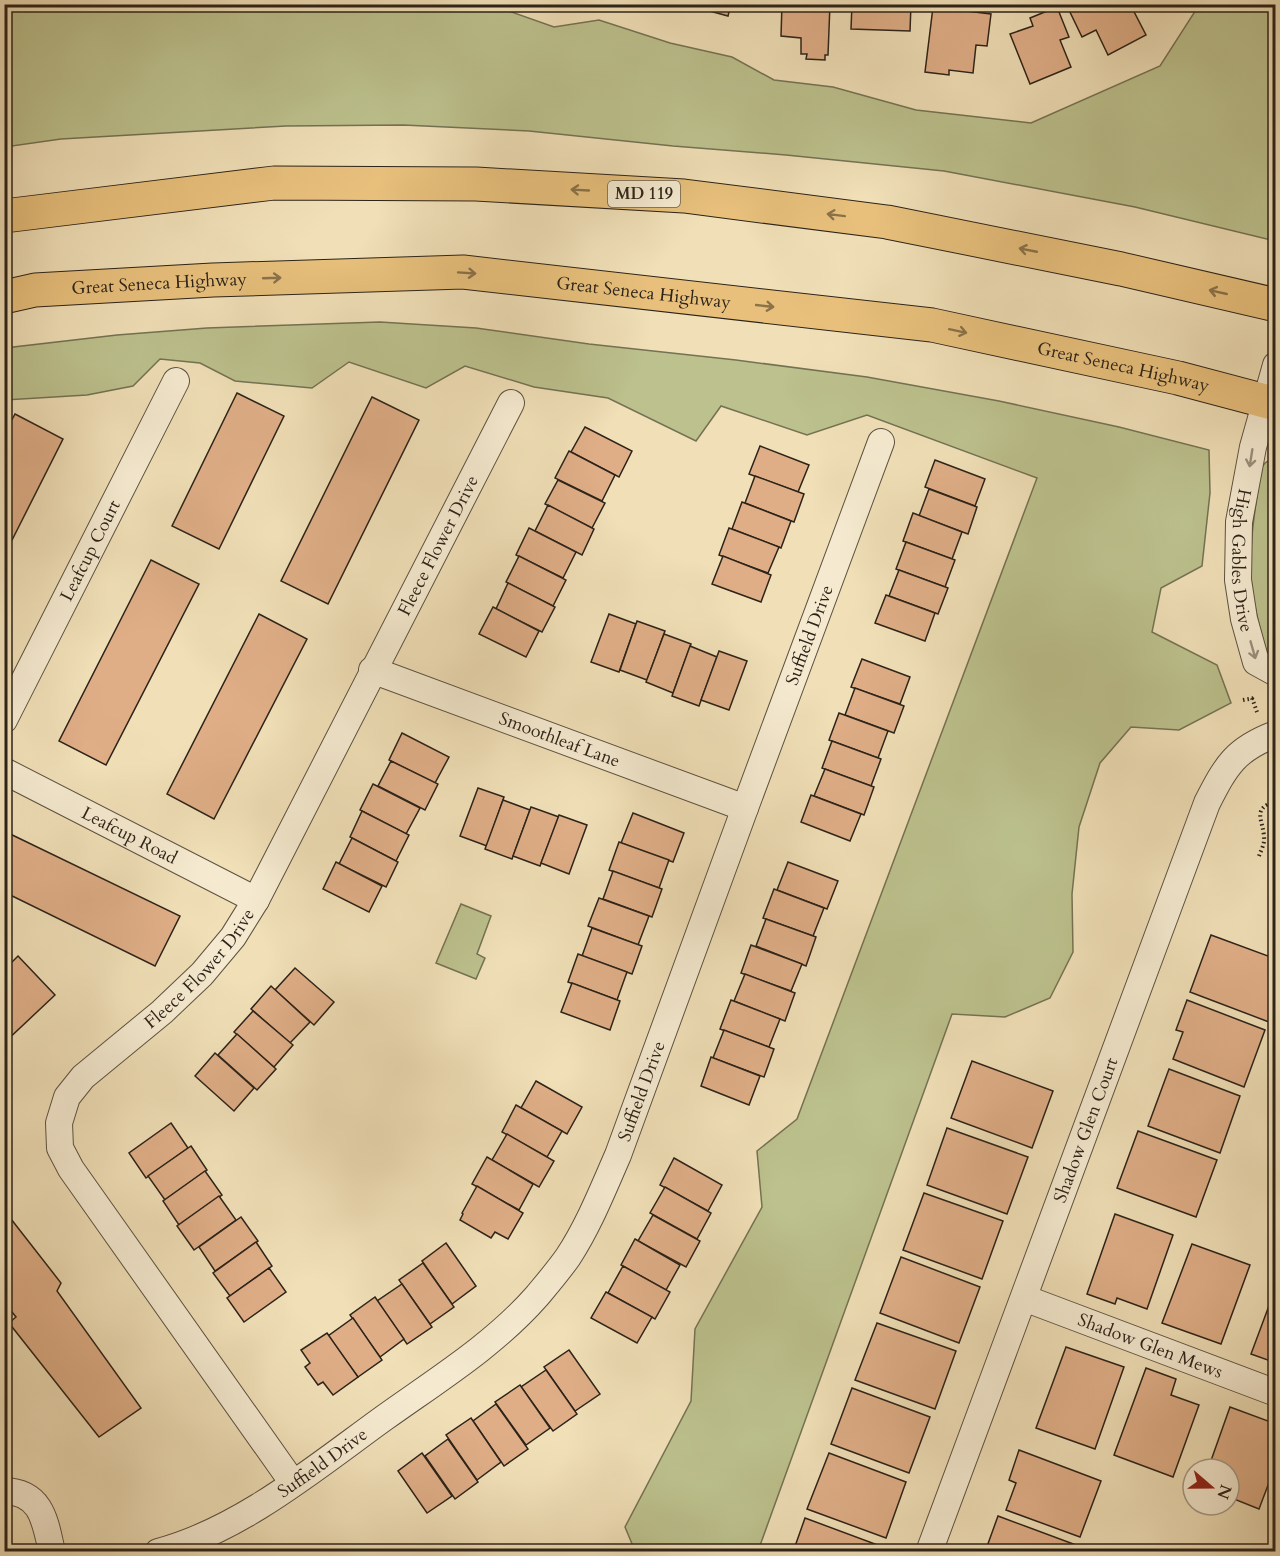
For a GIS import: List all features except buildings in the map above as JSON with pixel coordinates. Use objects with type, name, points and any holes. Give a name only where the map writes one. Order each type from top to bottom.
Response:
[{"type":"main road","name":"MD 119","points":[[4,216],[274,183],[476,184],[684,196],[887,222],[1121,269],[1275,305]]},
{"type":"main road","name":"Great Seneca Highway","points":[[4,297],[35,290],[201,280],[463,272],[932,325],[1178,378],[1270,403]]},
{"type":"street","name":"High Gables Drive","points":[[1275,365],[1270,403],[1253,447],[1239,522],[1238,580],[1244,619],[1256,662],[1275,673]]},
{"type":"street","name":"Leafcup Court","points":[[4,720],[176,381]]},
{"type":"street","name":"Fleece Flower Drive","points":[[293,1483],[71,1169],[60,1148],[59,1123],[67,1097],[83,1077],[162,1012],[202,974],[233,937],[256,900],[511,403]]},
{"type":"street","name":"Suffield Drive","points":[[158,1551],[208,1534],[248,1513],[293,1483],[499,1333],[536,1297],[567,1258],[597,1204],[618,1155],[881,442]]},
{"type":"street","name":"Smoothleaf Lane","points":[[372,670],[745,808]]},
{"type":"street","name":"Shadow Glen Court","points":[[929,1551],[1207,802],[1225,770],[1236,756],[1249,746],[1275,734]]},
{"type":"street","name":"Leafcup Road","points":[[4,771],[256,900]]},
{"type":"street","name":"Shadow Glen Mews","points":[[1024,1298],[1275,1393]]},
{"type":"street","points":[[4,1491],[15,1491],[29,1497],[38,1506],[44,1519],[52,1551]]},
{"type":"path","points":[[1259,856],[1264,843],[1264,835],[1259,815],[1261,810],[1275,801]]},
{"type":"green space","points":[[5,4],[502,5],[506,10],[554,27],[599,20],[670,43],[732,57],[774,80],[833,87],[916,110],[1031,123],[1160,66],[1197,5],[1275,5],[1275,241],[1135,207],[944,171],[529,131],[403,125],[286,126],[61,139],[5,147]]},
{"type":"green space","points":[[380,322],[476,328],[589,344],[867,377],[999,401],[1119,427],[1209,450],[1210,493],[1202,566],[1161,588],[1152,632],[1217,665],[1231,703],[1179,730],[1131,727],[1100,763],[1079,827],[1072,894],[1073,952],[1050,998],[1005,1017],[952,1014],[758,1551],[635,1551],[625,1527],[691,1401],[695,1329],[762,1207],[757,1151],[797,1119],[1037,478],[867,415],[807,435],[721,406],[696,441],[608,398],[534,387],[465,366],[426,388],[349,362],[312,388],[235,381],[200,363],[160,359],[133,386],[87,395],[5,400],[5,348],[117,335],[207,328]]},
{"type":"green space","points":[[1268,461],[1275,462],[1275,497],[1269,573],[1275,661],[1269,660],[1263,640],[1255,609],[1251,578],[1252,536],[1257,495],[1261,468]]},
{"type":"green space","points":[[461,904],[491,916],[477,954],[485,958],[476,979],[436,963]]}]
